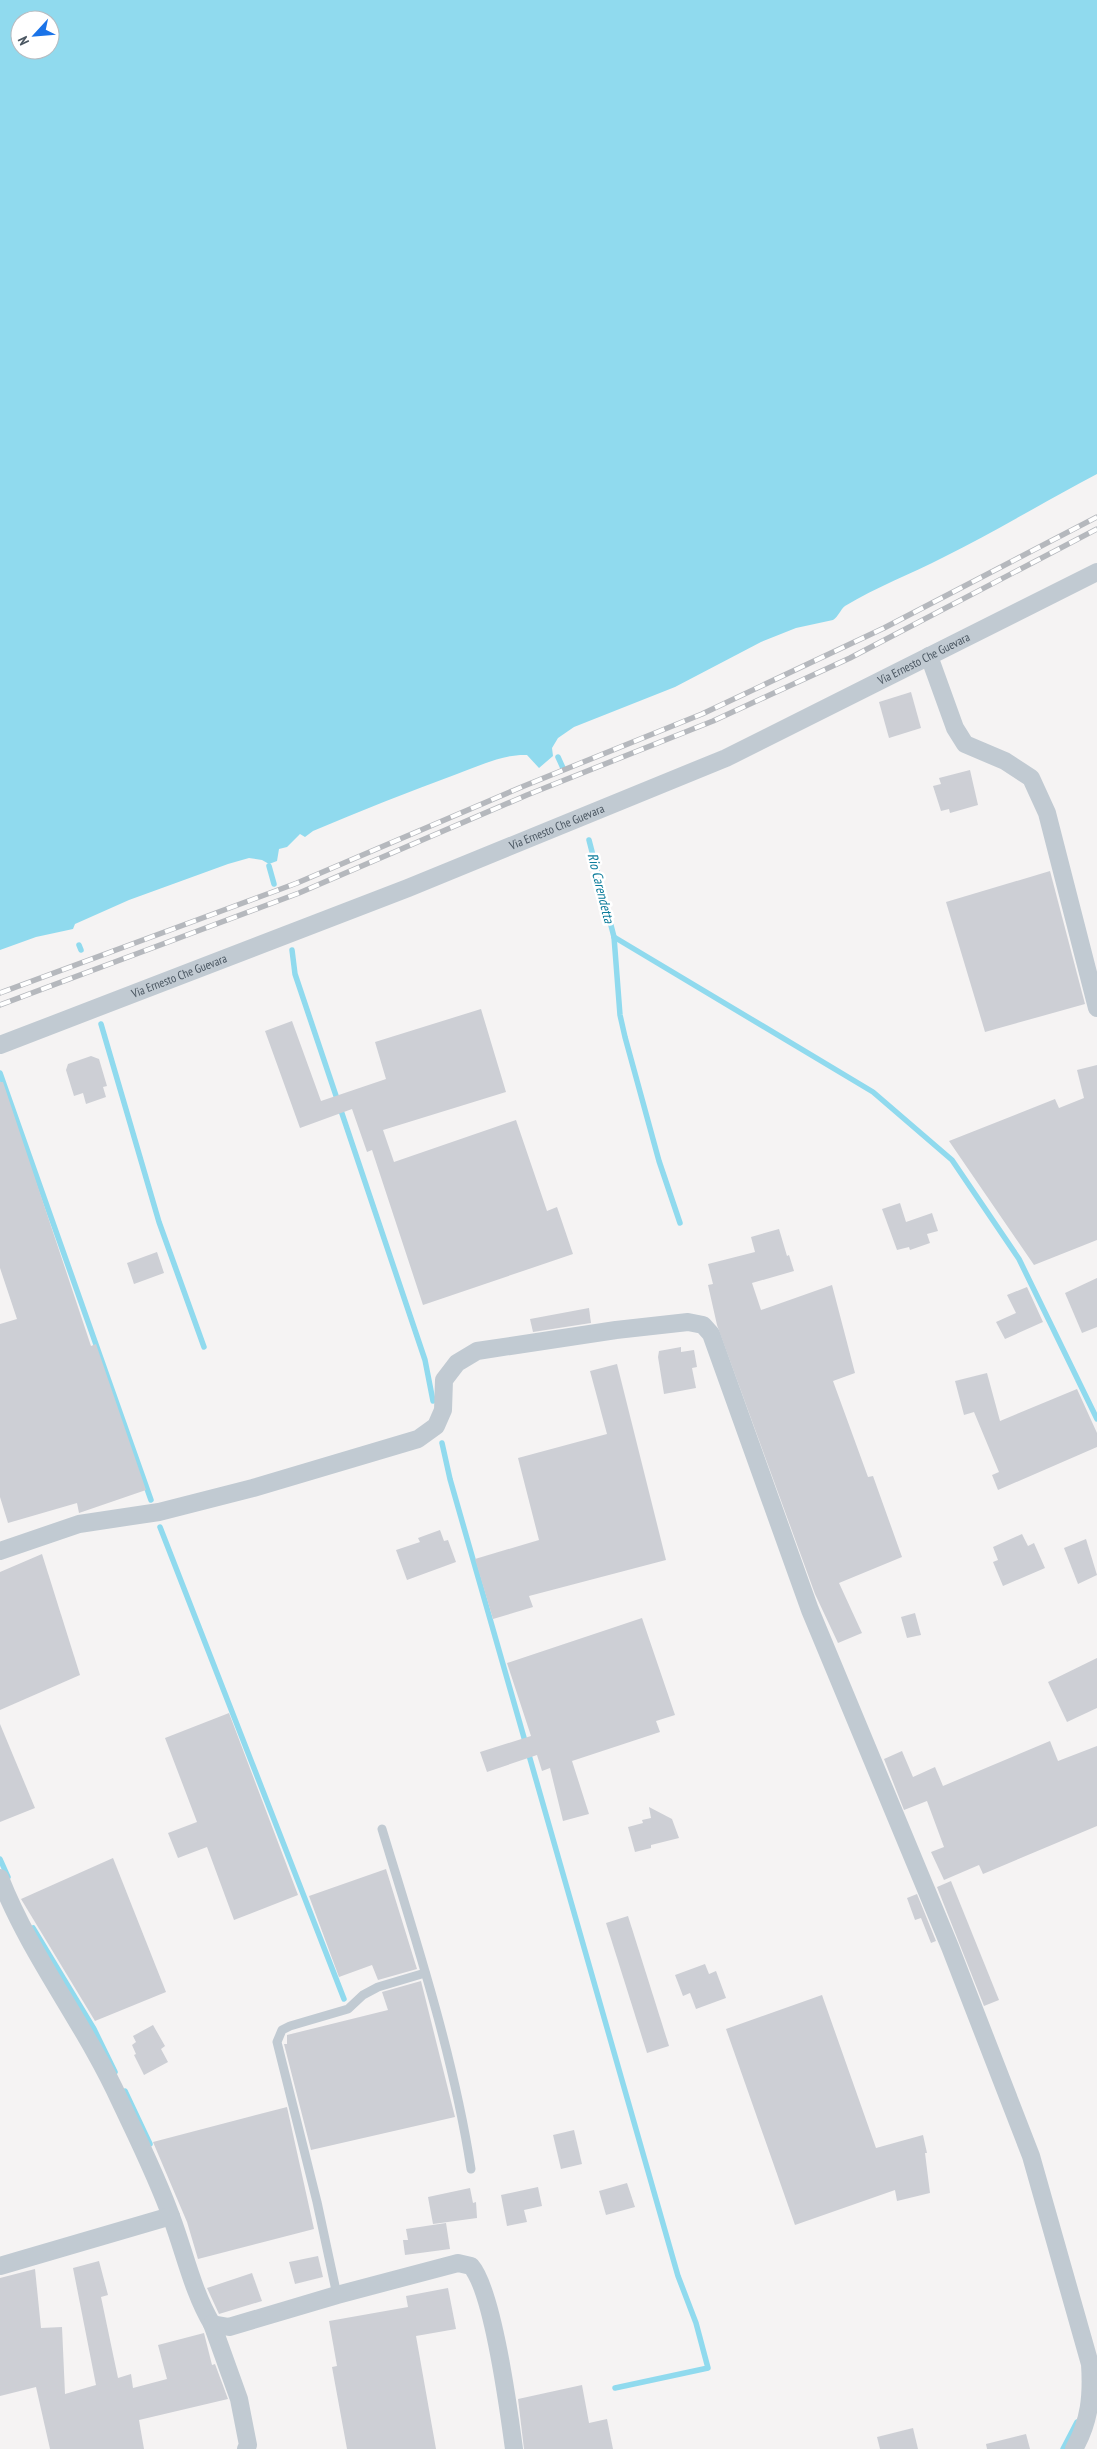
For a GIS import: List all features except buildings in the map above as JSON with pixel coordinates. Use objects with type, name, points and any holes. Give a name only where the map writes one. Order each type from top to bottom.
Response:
[{"type":"street","name":"Via Ernesto Che Guevara","points":[[0,1045],[408,888],[726,758],[1097,572]]},
{"type":"street","points":[[929,656],[955,728],[965,744],[1006,761],[1031,778],[1047,813],[1097,1008]]},
{"type":"street","points":[[0,1551],[79,1524],[159,1512],[252,1488],[418,1439],[436,1426],[443,1410],[444,1380],[457,1362],[477,1351],[652,1326],[688,1322],[703,1325],[711,1334],[810,1610],[950,1947],[1031,2156],[1090,2364],[1092,2393],[1090,2412],[1081,2438],[1074,2449]]},
{"type":"street","points":[[0,1878],[12,1908],[32,1946],[95,2049],[171,2216],[200,2304],[212,2324],[239,2399],[248,2444],[246,2449]]},
{"type":"street","points":[[0,2266],[171,2216]]},
{"type":"street","points":[[212,2324],[229,2327],[337,2295],[458,2263],[470,2266],[478,2278],[488,2311],[506,2394],[514,2449]]},
{"type":"lane","points":[[382,1829],[425,1973],[459,2100],[472,2169]]},
{"type":"lane","points":[[337,2295],[318,2202],[277,2042],[282,2030],[290,2026],[348,2010],[363,1995],[378,1987],[425,1973]]},
{"type":"water","points":[[0,0],[1097,0],[1097,474],[963,547],[857,599],[845,606],[833,620],[796,628],[761,642],[675,687],[574,727],[558,738],[552,748],[553,756],[539,768],[527,755],[509,756],[491,761],[348,816],[313,831],[305,837],[300,834],[287,847],[279,849],[277,861],[269,864],[262,860],[249,858],[228,864],[129,900],[75,924],[73,929],[36,937],[0,950]]},
{"type":"waterway","name":"Rio Carendetta","points":[[558,757],[563,768]]},
{"type":"waterway","points":[[589,840],[614,937],[620,1015],[625,1037],[659,1161],[680,1223]]},
{"type":"waterway","points":[[269,866],[274,884]]},
{"type":"waterway","points":[[614,937],[873,1092],[952,1160],[1019,1259],[1097,1419]]},
{"type":"waterway","points":[[79,945],[81,950]]},
{"type":"waterway","points":[[292,950],[295,974],[425,1360],[433,1401]]},
{"type":"waterway","points":[[101,1024],[159,1222],[204,1347]]},
{"type":"waterway","points":[[0,1073],[151,1500]]},
{"type":"waterway","points":[[442,1443],[450,1479],[678,2276],[696,2323],[708,2368],[615,2388]]},
{"type":"waterway","points":[[160,1527],[344,1999]]},
{"type":"waterway","points":[[0,1859],[8,1877]]},
{"type":"waterway","points":[[33,1928],[94,2029],[115,2072]]},
{"type":"waterway","points":[[125,2091],[150,2144]]},
{"type":"waterway","points":[[1063,2449],[1077,2422]]},
{"type":"railway","points":[[0,993],[297,883],[524,786],[702,714],[884,628],[1097,517]]},
{"type":"railway","points":[[0,1005],[299,893],[527,795],[713,721],[850,658],[1097,529]]}]
